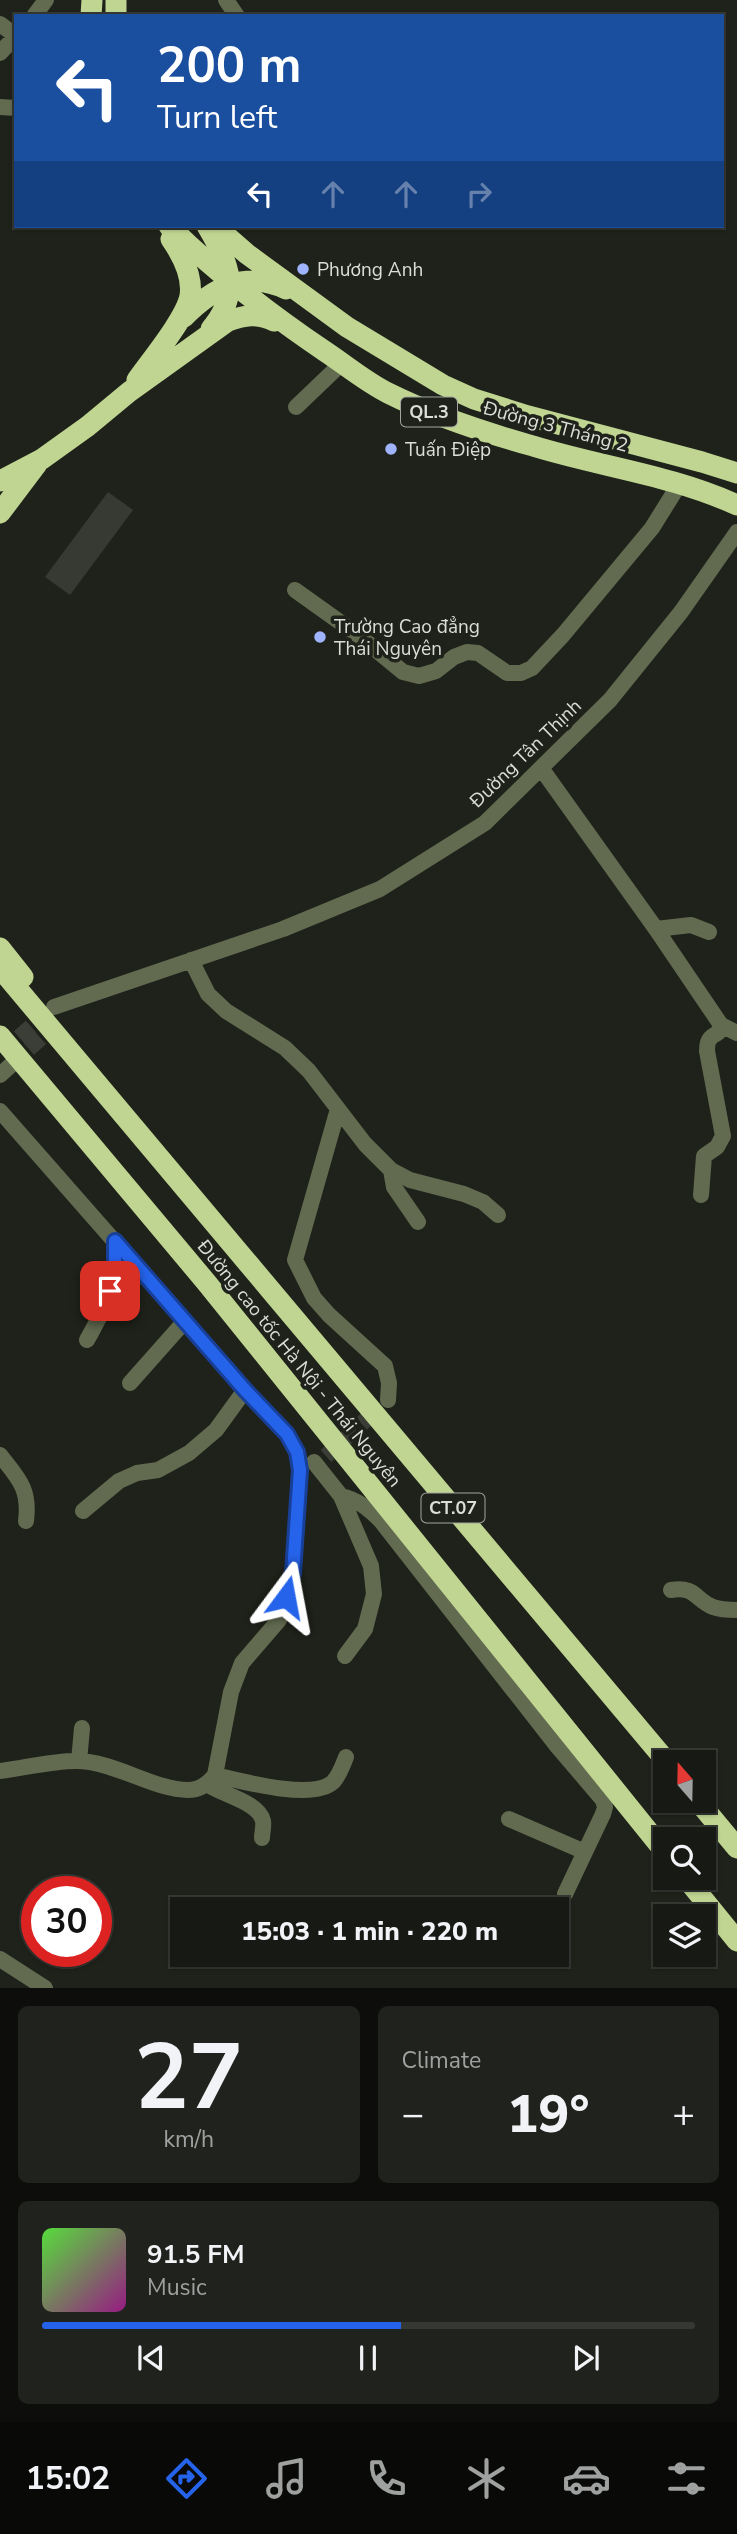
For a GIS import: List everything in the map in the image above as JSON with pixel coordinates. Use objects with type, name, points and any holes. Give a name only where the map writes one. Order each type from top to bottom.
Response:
[{"type":"highway","points":[[129,392],[175,326],[190,297],[190,280],[185,264],[164,228]]},
{"type":"highway","name":"Đường 3 Tháng 2","points":[[171,228],[231,283],[292,329],[387,392],[450,420],[536,447],[680,483],[737,505]]},
{"type":"highway","points":[[198,344],[226,308],[231,283],[225,262],[208,228]]},
{"type":"highway","name":"Đường 3 Tháng 2","points":[[217,228],[247,254],[313,303],[423,375],[474,399],[737,474]]},
{"type":"highway","points":[[175,326],[196,305],[231,283],[245,280],[262,281],[282,287],[313,303]]},
{"type":"highway","points":[[0,481],[42,458],[88,426],[129,392],[228,321],[243,316],[261,315],[292,329]]},
{"type":"highway","points":[[0,470],[42,458]]},
{"type":"highway","points":[[0,513],[42,458]]},
{"type":"highway","points":[[0,948],[125,1098],[239,1255]]},
{"type":"highway","name":"Đường cao tốc Hà Nội - Thái Nguyên","points":[[0,968],[657,1750]]},
{"type":"highway","name":"Đường cao tốc Hà Nội - Thái Nguyên","points":[[0,1036],[206,1282],[653,1837]]},
{"type":"highway","points":[[708,1813],[737,1847]]},
{"type":"highway","points":[[696,1890],[737,1941]]},
{"type":"street","points":[[0,53],[14,38]]},
{"type":"street","points":[[296,407],[342,363]]},
{"type":"street","points":[[295,590],[358,635],[403,672],[419,676],[436,671],[454,657],[467,652],[478,653],[507,673],[521,673],[532,668],[564,635],[652,528],[680,483]]},
{"type":"street","name":"Đường Tân Thịnh","points":[[58,1013],[82,998],[283,929],[380,889],[485,823],[610,700],[681,612],[737,532]]},
{"type":"street","points":[[541,768],[656,929],[720,1025],[737,1033]]},
{"type":"street","points":[[656,929],[691,925],[709,932]]},
{"type":"street","points":[[191,960],[208,994],[226,1011],[285,1048],[309,1071],[365,1144],[391,1170],[410,1180],[474,1198],[498,1215]]},
{"type":"street","points":[[701,1195],[704,1156],[717,1147],[723,1136],[707,1051],[707,1043],[718,1033],[720,1025]]},
{"type":"street","points":[[338,1108],[295,1260],[314,1298],[384,1366],[389,1383],[388,1400]]},
{"type":"street","points":[[0,1111],[245,1390],[287,1434],[297,1452],[313,1462],[341,1496],[371,1566],[374,1594],[365,1629],[345,1656]]},
{"type":"street","points":[[391,1170],[394,1187],[418,1222]]},
{"type":"street","points":[[87,1340],[106,1307],[115,1274],[115,1241]]},
{"type":"street","points":[[130,1382],[185,1321]]},
{"type":"street","points":[[83,1511],[119,1481],[137,1473],[158,1470],[189,1453],[216,1430],[245,1390]]},
{"type":"street","points":[[0,1455],[21,1483],[29,1503],[26,1521]]},
{"type":"street","points":[[0,1771],[53,1762],[79,1761],[124,1770],[164,1786],[187,1790],[202,1788],[211,1780],[231,1692],[242,1663],[279,1620],[293,1573],[313,1462]]},
{"type":"street","points":[[341,1496],[354,1499],[381,1521],[603,1800],[603,1814],[565,1894]]},
{"type":"street","points":[[671,1590],[684,1588],[694,1592],[711,1606],[737,1610]]},
{"type":"street","points":[[79,1761],[82,1728]]},
{"type":"street","points":[[211,1780],[276,1787],[320,1788],[333,1782],[346,1757]]},
{"type":"street","points":[[211,1780],[219,1792],[253,1806],[262,1819],[262,1838]]},
{"type":"street","points":[[509,1819],[585,1852]]},
{"type":"street","points":[[0,1959],[45,1988]]},
{"type":"building","points":[[108,492],[133,510],[70,595],[45,577]]},
{"type":"tunnel","points":[[1,1053],[49,1011]]},
{"type":"tunnel","points":[[11,1065],[63,1018]]},
{"type":"tunnel","points":[[326,1456],[381,1406]]},
{"type":"place","name":"Phương Anh","points":[[303,269]]},
{"type":"place","name":"Tuấn Điệp","points":[[391,449]]},
{"type":"place","name":"Trường Cao đẳng Thái Nguyên","points":[[320,637]]},
{"type":"route","points":[[110,1291],[115,1274],[115,1241],[287,1434],[297,1452],[300,1470],[293,1573],[286,1597]]}]
